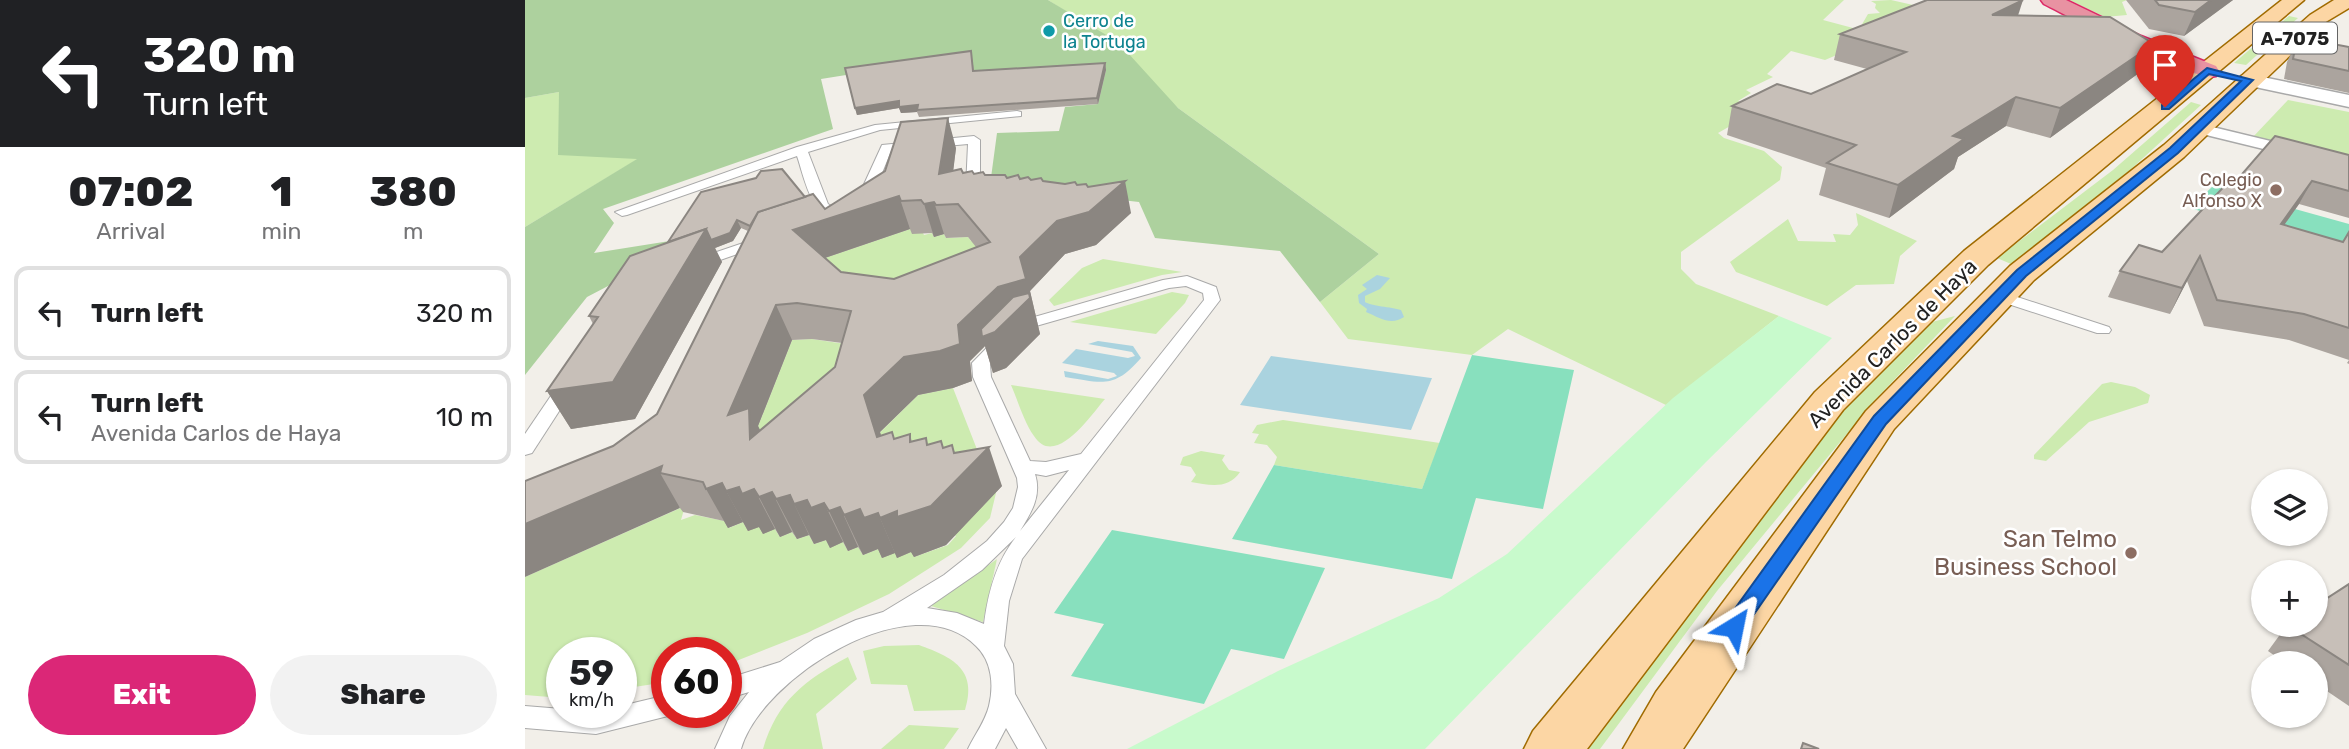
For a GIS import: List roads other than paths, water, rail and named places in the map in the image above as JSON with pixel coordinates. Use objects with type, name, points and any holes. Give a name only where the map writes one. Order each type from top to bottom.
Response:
[{"type":"highway","points":[[2052,0],[2066,15],[2200,78]]},
{"type":"main road","name":"Avenida Carlos de Haya","points":[[1652,749],[1676,709],[1880,420],[2022,273],[2255,82],[2317,19],[2347,0]]},
{"type":"main road","name":"Avenida Carlos de Haya","points":[[1553,749],[1829,401],[1976,258],[2200,78],[2285,2]]},
{"type":"main road","points":[[2200,78],[2255,82]]},
{"type":"street","points":[[2255,82],[2271,89],[2349,104]]},
{"type":"street","points":[[2196,128],[2349,166]]},
{"type":"lane","points":[[622,212],[877,122],[1017,114]]},
{"type":"lane","points":[[812,223],[837,215],[866,195],[886,148],[974,139],[973,188],[993,194]]},
{"type":"lane","points":[[801,150],[822,206],[837,215]]},
{"type":"lane","points":[[687,267],[775,236]]},
{"type":"lane","points":[[889,620],[991,553],[1022,513],[1028,485],[982,377],[981,363],[1016,327],[1168,283],[1187,281],[1211,290],[1212,300],[1012,557],[999,601],[993,644]]},
{"type":"lane","points":[[1999,296],[2103,330]]},
{"type":"lane","points":[[525,449],[577,368]]},
{"type":"lane","points":[[1021,466],[1046,470],[1089,458]]},
{"type":"lane","points":[[728,749],[750,706],[785,671],[829,642],[889,620],[931,617],[967,625],[993,644],[1004,668],[1005,699],[1033,749]]},
{"type":"lane","points":[[742,684],[785,671]]},
{"type":"lane","points":[[981,749],[1005,699]]},
{"type":"lane","points":[[525,717],[596,723],[651,710]]},
{"type":"water","points":[[1377,275],[1390,278],[1380,289],[1365,296],[1365,302],[1401,310],[1404,317],[1399,320],[1385,320],[1366,312],[1367,309],[1359,303],[1358,295],[1367,289],[1362,285]]},
{"type":"water","points":[[1098,341],[1133,346],[1141,358],[1123,375],[1107,381],[1065,377],[1064,371],[1108,379],[1117,376],[1114,373],[1062,363],[1076,349],[1128,358],[1135,356],[1132,352],[1088,344]]},
{"type":"water","points":[[1271,356],[1432,378],[1411,430],[1240,405]]},
{"type":"place","name":"Cerro de la Tortuga","points":[[1049,31]]},
{"type":"place","name":"Colegio Alfonso X","points":[[2276,190]]},
{"type":"place","name":"San Telmo Business School","points":[[2131,553]]}]
